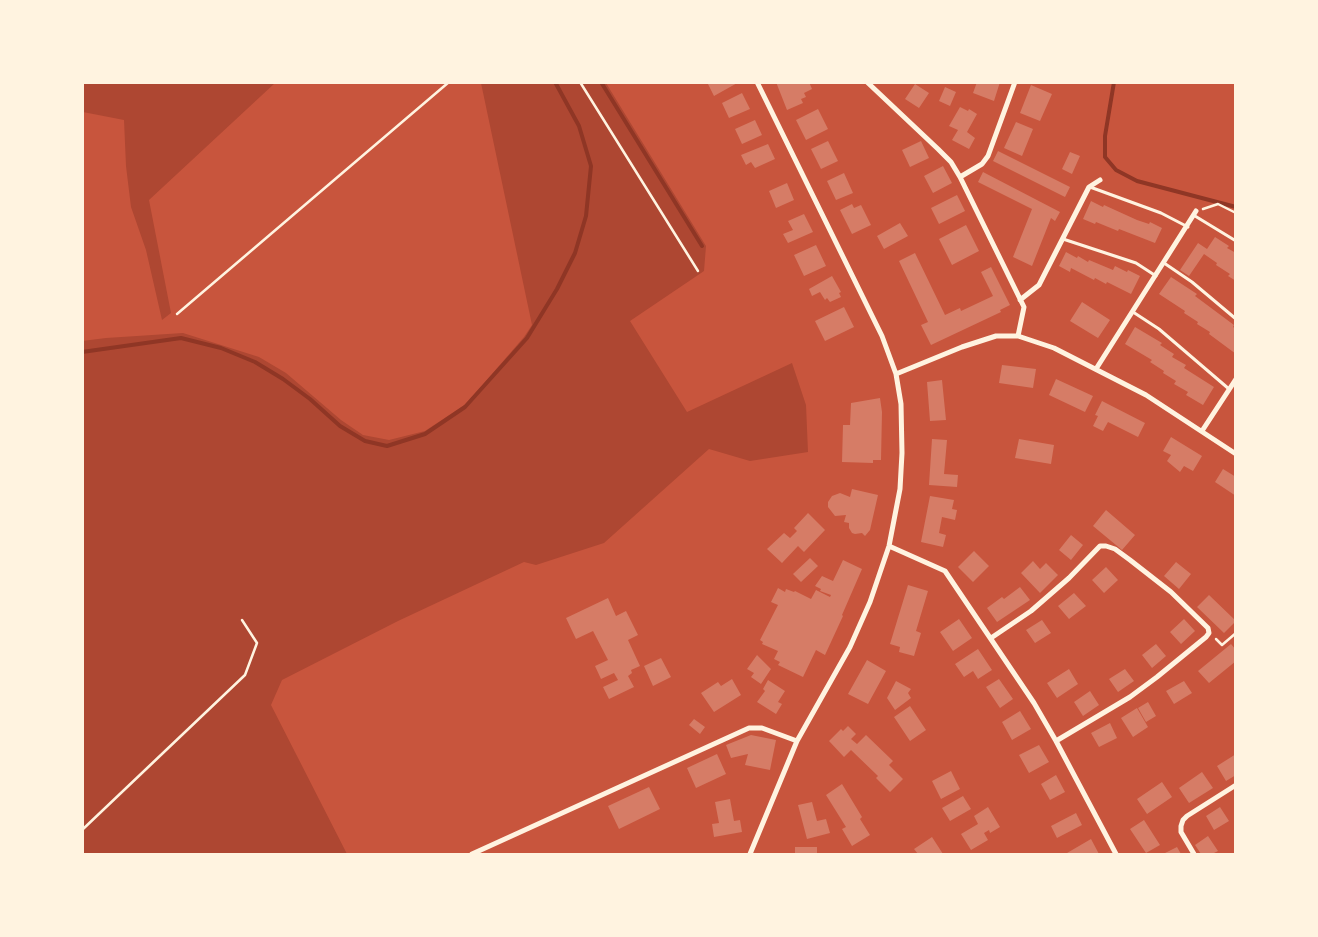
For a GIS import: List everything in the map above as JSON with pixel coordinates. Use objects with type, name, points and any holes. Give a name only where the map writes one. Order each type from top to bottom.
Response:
[{"type":"street","points":[[750,854],[797,740],[858,630],[870,602],[889,546],[900,489],[902,462],[901,404],[896,374],[882,336],[757,82]]},
{"type":"street","points":[[867,82],[951,162],[960,177],[1024,306],[1018,336]]},
{"type":"street","points":[[960,177],[982,164],[988,156],[1016,82]]},
{"type":"street","points":[[1020,300],[1039,285],[1089,187],[1100,180]]},
{"type":"street","points":[[1096,369],[1196,213]]},
{"type":"street","points":[[896,374],[962,347],[996,336],[1018,336],[1054,348],[1146,395],[1236,454]]},
{"type":"street","points":[[1202,431],[1236,379]]},
{"type":"street","points":[[889,546],[945,571],[1034,703],[1116,854]]},
{"type":"street","points":[[991,638],[1031,611],[1069,578],[1100,546],[1115,549],[1171,592],[1208,628],[1209,632],[1195,647],[1130,697],[1056,741]]},
{"type":"street","points":[[472,854],[749,728],[762,728],[797,740]]},
{"type":"street","points":[[1194,854],[1181,832],[1183,820],[1236,785]]},
{"type":"lane","points":[[1089,187],[1161,213],[1188,227]]},
{"type":"lane","points":[[1196,213],[1236,242]]},
{"type":"lane","points":[[1062,239],[1136,263],[1156,276]]},
{"type":"lane","points":[[1164,263],[1192,282],[1236,319]]},
{"type":"lane","points":[[1133,312],[1159,329],[1229,389]]},
{"type":"path","points":[[177,314],[449,82]]},
{"type":"path","points":[[580,82],[698,271]]},
{"type":"path","points":[[1196,213],[1218,204],[1236,213]]},
{"type":"path","points":[[82,830],[245,675],[257,643],[242,620]]},
{"type":"path","points":[[1209,632],[1222,645],[1236,633]]},
{"type":"shaded area","points":[[83,82],[275,83],[149,200],[171,313],[162,320],[146,250],[131,207],[126,166],[124,120],[83,112]]},
{"type":"shaded area","points":[[481,83],[606,83],[706,246],[704,271],[630,321],[687,412],[792,363],[806,405],[808,452],[750,461],[709,449],[604,543],[536,565],[524,562],[398,621],[282,680],[271,705],[347,854],[83,854],[82,341],[183,333],[259,357],[286,373],[341,420],[363,435],[389,440],[425,431],[466,404],[524,337],[532,325]]},
{"type":"building","points":[[707,82],[739,82],[714,96]]},
{"type":"building","points":[[776,82],[809,82],[812,89],[804,93],[806,97],[801,99],[803,103],[787,110]]},
{"type":"building","points":[[977,82],[1000,82],[994,101],[973,93]]},
{"type":"building","points":[[915,84],[929,93],[919,108],[905,99]]},
{"type":"building","points":[[1031,85],[1052,94],[1040,121],[1020,113]]},
{"type":"building","points":[[945,87],[956,92],[950,106],[939,101]]},
{"type":"building","points":[[742,93],[750,109],[729,118],[722,103]]},
{"type":"building","points":[[960,107],[968,111],[969,109],[977,114],[967,132],[975,138],[969,149],[952,140],[958,130],[949,126]]},
{"type":"building","points":[[818,109],[828,129],[806,140],[796,120]]},
{"type":"building","points":[[755,120],[762,135],[742,144],[735,129]]},
{"type":"building","points":[[1016,122],[1033,129],[1022,156],[1004,148]]},
{"type":"building","points":[[828,141],[838,161],[821,169],[811,149]]},
{"type":"building","points":[[921,141],[929,158],[910,167],[902,150]]},
{"type":"building","points":[[768,144],[775,159],[755,168],[751,162],[746,165],[741,155]]},
{"type":"building","points":[[998,151],[1070,187],[1065,197],[993,161]]},
{"type":"building","points":[[1070,152],[1080,156],[1072,174],[1062,169]]},
{"type":"building","points":[[943,166],[952,183],[933,193],[924,176]]},
{"type":"building","points":[[983,172],[1060,212],[1055,221],[1051,218],[1032,266],[1013,257],[1032,209],[978,182]]},
{"type":"building","points":[[844,173],[853,193],[836,200],[827,181]]},
{"type":"building","points":[[787,183],[794,200],[776,208],[769,191]]},
{"type":"building","points":[[957,195],[965,211],[939,224],[931,208]]},
{"type":"building","points":[[1091,201],[1162,228],[1155,243],[1119,229],[1118,231],[1083,219]]},
{"type":"building","points":[[852,204],[854,208],[861,205],[871,225],[852,234],[840,210]]},
{"type":"building","points":[[804,214],[813,232],[788,243],[783,234],[793,230],[788,221]]},
{"type":"building","points":[[900,223],[908,236],[884,249],[877,236]]},
{"type":"building","points":[[966,225],[979,251],[952,265],[939,239]]},
{"type":"building","points":[[1215,237],[1236,253],[1236,281],[1228,276],[1230,274],[1216,265],[1217,263],[1204,254],[1189,276],[1180,270],[1198,243],[1207,249]]},
{"type":"building","points":[[816,245],[826,266],[804,276],[794,255]]},
{"type":"building","points":[[1066,252],[1088,262],[1089,260],[1113,270],[1115,266],[1140,276],[1131,294],[1107,282],[1106,284],[1095,278],[1094,280],[1071,268],[1070,272],[1059,266]]},
{"type":"building","points":[[915,253],[945,315],[960,308],[961,311],[993,296],[981,272],[991,267],[1010,305],[1000,310],[1001,312],[931,345],[921,325],[928,322],[899,261]]},
{"type":"building","points":[[832,276],[841,292],[839,293],[841,297],[830,302],[827,298],[825,300],[820,292],[812,296],[809,289]]},
{"type":"building","points":[[1171,277],[1197,294],[1195,296],[1234,325],[1233,327],[1236,329],[1236,354],[1209,334],[1210,332],[1197,324],[1198,322],[1184,313],[1185,311],[1159,294]]},
{"type":"building","points":[[1082,302],[1110,320],[1098,338],[1070,321]]},
{"type":"building","points":[[844,307],[854,327],[825,341],[815,321]]},
{"type":"building","points":[[1135,327],[1162,343],[1160,345],[1174,354],[1172,357],[1186,365],[1184,368],[1214,387],[1203,405],[1186,395],[1188,392],[1174,384],[1176,381],[1150,362],[1152,360],[1125,344]]},
{"type":"building","points":[[1002,365],[1036,369],[1033,388],[999,383]]},
{"type":"building","points":[[1056,379],[1093,396],[1085,412],[1049,395]]},
{"type":"building","points":[[942,380],[946,420],[930,421],[927,382]]},
{"type":"building","points":[[880,398],[882,412],[881,460],[873,460],[873,463],[842,462],[843,425],[850,425],[851,403]]},
{"type":"building","points":[[1102,401],[1145,423],[1138,437],[1108,422],[1103,431],[1093,426],[1098,416],[1095,415]]},
{"type":"building","points":[[1171,437],[1202,456],[1193,471],[1184,466],[1180,472],[1167,461],[1171,455],[1163,451]]},
{"type":"building","points":[[932,439],[947,440],[944,474],[958,475],[957,487],[929,485]]},
{"type":"building","points":[[1019,439],[1054,445],[1051,464],[1015,458]]},
{"type":"building","points":[[1223,469],[1236,477],[1236,496],[1215,482]]},
{"type":"building","points":[[852,489],[878,495],[870,530],[865,536],[862,533],[852,533],[849,523],[844,522],[846,515],[835,516],[828,507],[828,502],[832,496],[840,493],[850,497]]},
{"type":"building","points":[[930,496],[954,500],[952,509],[957,510],[955,520],[942,517],[939,533],[946,535],[943,547],[921,542]]},
{"type":"building","points":[[1106,510],[1135,535],[1122,550],[1093,526]]},
{"type":"building","points":[[808,513],[825,530],[804,552],[798,546],[782,563],[767,549],[784,533],[790,538],[797,531],[794,528]]},
{"type":"building","points":[[1071,535],[1083,545],[1071,560],[1059,550]]},
{"type":"building","points":[[974,551],[989,566],[973,582],[958,567]]},
{"type":"building","points":[[810,558],[818,566],[801,582],[793,574]]},
{"type":"building","points":[[843,560],[862,569],[825,655],[816,650],[803,677],[778,665],[780,662],[774,659],[778,651],[762,644],[763,642],[760,640],[778,605],[771,602],[778,588],[785,592],[786,589],[795,591],[811,599],[816,590],[830,597],[831,595],[820,591],[821,589],[815,586],[822,576],[833,581]]},
{"type":"building","points":[[1033,561],[1040,569],[1046,563],[1058,575],[1040,593],[1021,573]]},
{"type":"building","points":[[1176,562],[1191,574],[1179,589],[1164,576]]},
{"type":"building","points":[[1106,567],[1118,580],[1104,593],[1092,580]]},
{"type":"building","points":[[908,585],[928,591],[916,631],[921,633],[914,656],[899,652],[900,647],[890,644]]},
{"type":"building","points":[[1020,587],[1030,600],[997,622],[987,608],[1002,597],[1004,599]]},
{"type":"building","points":[[1074,593],[1086,606],[1069,619],[1058,606]]},
{"type":"building","points":[[1209,595],[1236,621],[1224,633],[1197,607]]},
{"type":"building","points":[[608,598],[616,616],[626,611],[638,635],[628,640],[640,666],[631,670],[632,673],[628,676],[634,687],[609,699],[603,687],[618,680],[614,673],[601,679],[595,666],[608,660],[593,631],[576,639],[566,618]]},
{"type":"building","points":[[959,619],[972,638],[953,651],[940,632]]},
{"type":"building","points":[[1184,619],[1195,631],[1181,644],[1170,632]]},
{"type":"building","points":[[1042,620],[1051,633],[1035,643],[1026,630]]},
{"type":"building","points":[[1156,644],[1166,656],[1152,668],[1142,655]]},
{"type":"building","points":[[1231,644],[1236,650],[1236,661],[1209,683],[1198,671]]},
{"type":"building","points":[[978,649],[992,670],[978,679],[973,671],[964,677],[955,664]]},
{"type":"building","points":[[757,655],[771,669],[761,684],[751,677],[754,673],[747,669]]},
{"type":"building","points":[[661,658],[671,677],[653,686],[644,666]]},
{"type":"building","points":[[867,660],[886,671],[868,704],[848,694]]},
{"type":"building","points":[[1069,669],[1078,684],[1057,698],[1047,683]]},
{"type":"building","points":[[1125,669],[1134,681],[1118,692],[1109,679]]},
{"type":"building","points":[[732,679],[741,695],[714,712],[701,693],[718,682],[721,686]]},
{"type":"building","points":[[999,679],[1013,699],[1000,708],[986,687]]},
{"type":"building","points":[[768,680],[785,691],[778,702],[782,704],[776,714],[757,702],[765,691],[763,689]]},
{"type":"building","points":[[896,681],[911,689],[908,693],[911,698],[895,710],[887,698]]},
{"type":"building","points":[[1184,681],[1192,693],[1174,704],[1166,691]]},
{"type":"building","points":[[1090,691],[1099,705],[1083,716],[1074,702]]},
{"type":"building","points":[[1148,702],[1156,716],[1146,722],[1138,708]]},
{"type":"building","points":[[910,706],[926,730],[910,741],[894,717]]},
{"type":"building","points":[[1137,708],[1148,727],[1133,737],[1121,718]]},
{"type":"building","points":[[1020,711],[1031,729],[1012,740],[1002,722]]},
{"type":"building","points":[[694,719],[705,727],[700,734],[689,725]]},
{"type":"building","points":[[1110,723],[1117,738],[1099,747],[1091,733]]},
{"type":"building","points":[[848,726],[856,734],[851,739],[857,744],[866,735],[893,761],[889,765],[903,779],[890,792],[876,778],[878,776],[851,750],[844,757],[829,741],[841,729],[843,731]]},
{"type":"building","points":[[751,735],[776,740],[770,770],[745,765],[748,754],[731,758],[726,745]]},
{"type":"building","points":[[1039,745],[1049,762],[1029,773],[1019,755]]},
{"type":"building","points":[[717,754],[726,774],[696,788],[687,768]]},
{"type":"building","points":[[1236,754],[1236,775],[1226,781],[1217,766]]},
{"type":"building","points":[[951,771],[960,789],[941,799],[932,781]]},
{"type":"building","points":[[1202,772],[1213,788],[1189,803],[1179,788]]},
{"type":"building","points":[[1056,775],[1065,792],[1050,800],[1041,784]]},
{"type":"building","points":[[1162,782],[1172,797],[1147,814],[1137,799]]},
{"type":"building","points":[[842,784],[862,817],[860,819],[870,835],[852,846],[842,829],[846,827],[826,795]]},
{"type":"building","points":[[649,787],[660,809],[619,829],[608,806]]},
{"type":"building","points":[[963,796],[971,809],[950,821],[942,808]]},
{"type":"building","points":[[730,799],[734,821],[740,820],[742,832],[714,837],[712,824],[719,823],[715,802]]},
{"type":"building","points":[[812,802],[817,821],[826,819],[830,833],[807,839],[798,805]]},
{"type":"building","points":[[988,807],[1000,827],[990,833],[989,830],[984,833],[988,840],[971,850],[961,834],[978,824],[974,816]]},
{"type":"building","points":[[1220,807],[1229,821],[1214,830],[1206,816]]},
{"type":"building","points":[[1076,813],[1082,825],[1057,838],[1051,826]]},
{"type":"building","points":[[1144,820],[1160,845],[1146,853],[1130,829]]},
{"type":"building","points":[[1208,836],[1218,851],[1212,854],[1201,854],[1195,845]]},
{"type":"building","points":[[932,837],[943,854],[918,854],[914,849]]},
{"type":"building","points":[[1091,839],[1099,854],[1067,854],[1067,853]]},
{"type":"building","points":[[795,847],[817,847],[817,854],[795,854]]},
{"type":"building","points":[[1177,847],[1181,854],[1163,854]]},
{"type":"waterway","points":[[82,352],[181,338],[221,348],[255,362],[283,379],[310,399],[340,426],[365,441],[387,446],[425,434],[465,407],[527,338],[557,289],[575,253],[586,216],[591,166],[579,126],[555,82]]},
{"type":"waterway","points":[[601,82],[702,246]]},
{"type":"waterway","points":[[1114,82],[1105,136],[1105,157],[1116,170],[1137,181],[1236,207]]}]
